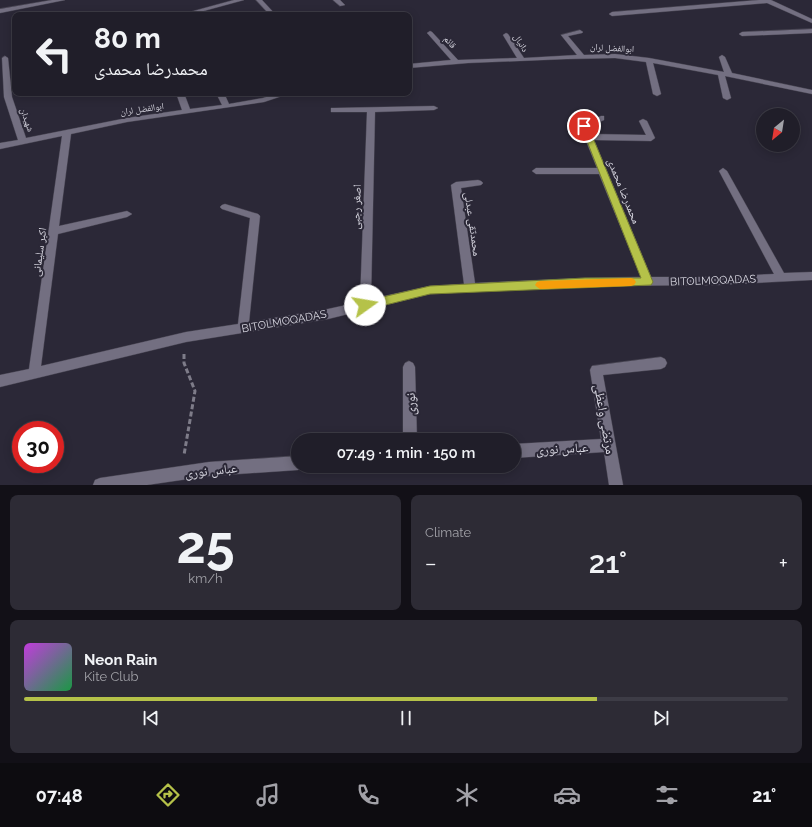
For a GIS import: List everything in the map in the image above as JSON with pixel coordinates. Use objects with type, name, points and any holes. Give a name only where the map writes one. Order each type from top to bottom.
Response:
[{"type":"street","points":[[0,10],[62,0]]},
{"type":"street","points":[[190,12],[202,7],[242,0]]},
{"type":"street","points":[[259,0],[270,12]]},
{"type":"street","points":[[336,0],[342,5]]},
{"type":"street","points":[[612,14],[768,1],[812,21]]},
{"type":"street","points":[[742,34],[812,31]]},
{"type":"street","points":[[580,32],[564,35],[582,56]]},
{"type":"street","name":"قائم","points":[[430,34],[456,62]]},
{"type":"street","name":"دانیال","points":[[506,35],[522,60]]},
{"type":"street","name":"ابوالفضل لران","points":[[412,65],[582,56],[615,56],[671,63],[812,92]]},
{"type":"street","points":[[2,59],[12,57]]},
{"type":"street","points":[[722,57],[727,98]]},
{"type":"street","name":"شهیدان","points":[[2,59],[4,90],[8,97],[24,142]]},
{"type":"street","points":[[649,60],[657,94]]},
{"type":"street","points":[[181,96],[187,112]]},
{"type":"street","points":[[221,96],[226,106]]},
{"type":"street","name":"ابوالفضل لران","points":[[0,146],[127,120],[264,100],[277,96]]},
{"type":"street","points":[[334,110],[434,108]]},
{"type":"street","name":"اصغر رجبی","points":[[365,305],[371,110]]},
{"type":"street","points":[[601,118],[584,126],[589,137],[651,138],[643,121]]},
{"type":"street","name":"اکبر سلیمانی","points":[[34,374],[67,133]]},
{"type":"street","name":"محمدرضا محمدی","points":[[589,137],[648,282]]},
{"type":"street","points":[[723,170],[781,277]]},
{"type":"street","points":[[536,171],[603,171]]},
{"type":"street","name":"محمدتقی عبدلی","points":[[470,288],[456,185],[478,183]]},
{"type":"street","points":[[225,207],[255,216],[243,328]]},
{"type":"street","points":[[54,231],[127,214]]},
{"type":"street","name":"BITOLMOQADAS","points":[[0,382],[186,337],[328,314],[430,290],[585,282],[716,281],[812,276]]},
{"type":"street","name":"مرتضی واعظی","points":[[616,485],[596,370],[661,363]]},
{"type":"street","name":"نوری","points":[[409,367],[410,433]]},
{"type":"street","name":"عباس نوری","points":[[521,450],[609,445]]},
{"type":"street","name":"عباس نوری","points":[[100,485],[209,469],[291,463]]},
{"type":"path","points":[[182,473],[195,391],[184,363],[186,337]]},
{"type":"slow traffic","points":[[540,285],[585,282],[631,282]]},
{"type":"route","points":[[365,305],[430,290],[585,282],[648,282],[584,126]]}]
